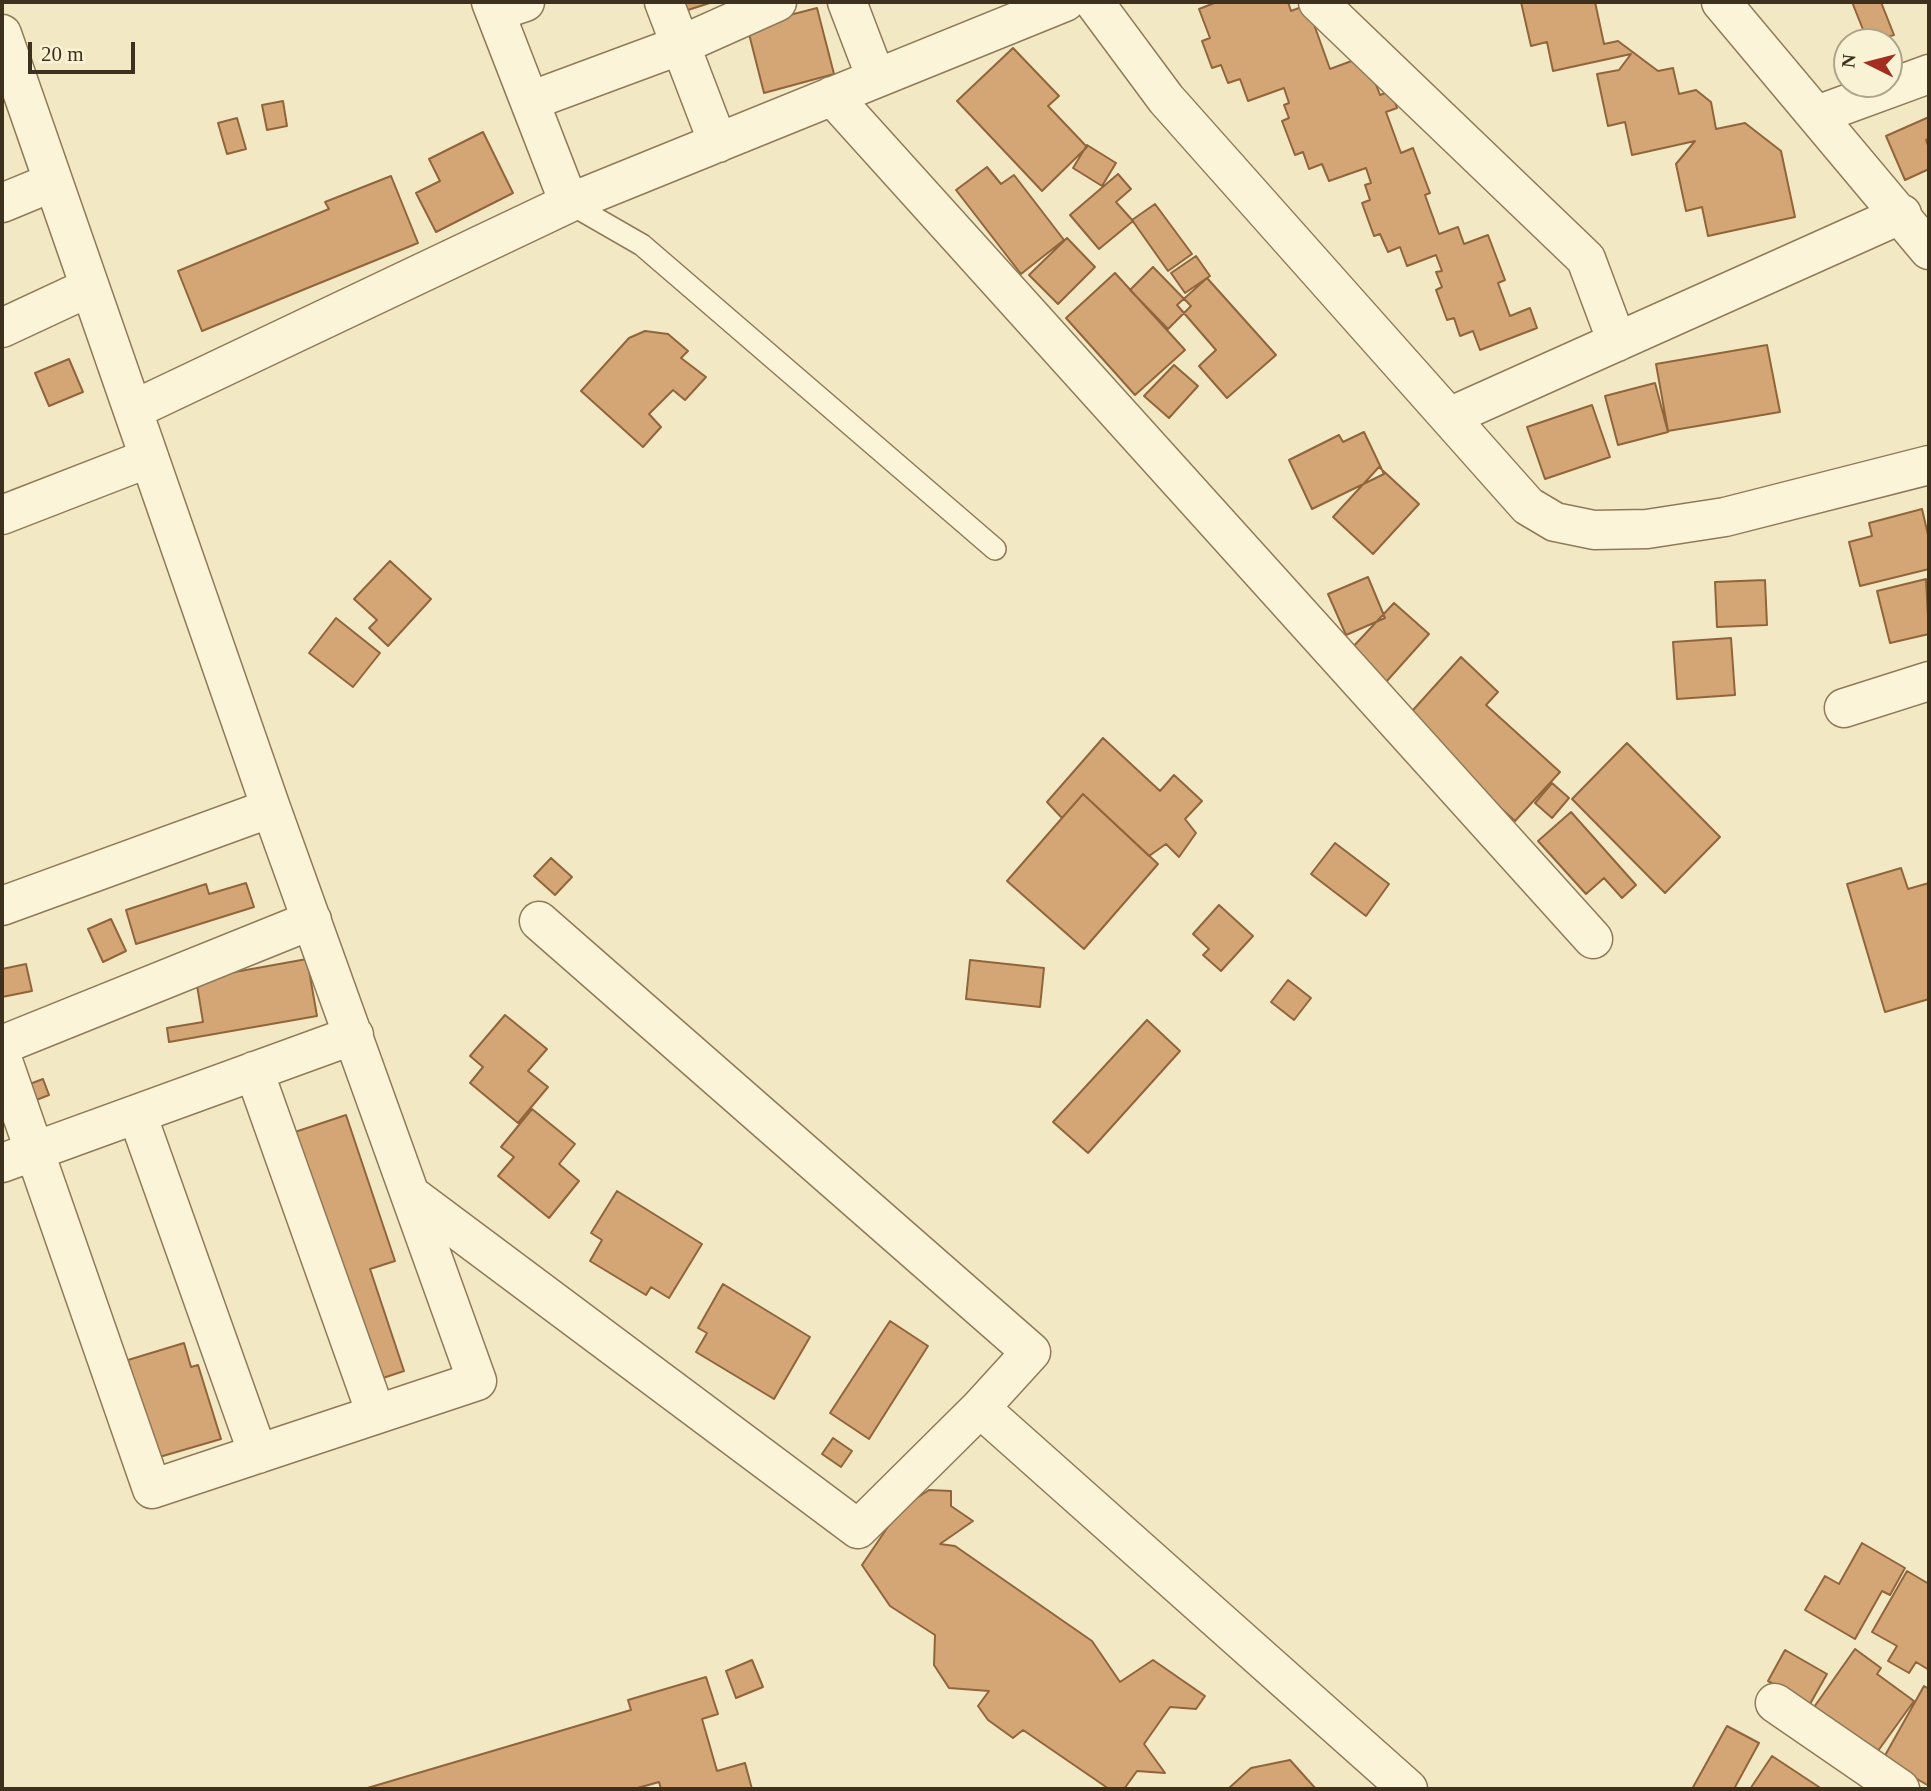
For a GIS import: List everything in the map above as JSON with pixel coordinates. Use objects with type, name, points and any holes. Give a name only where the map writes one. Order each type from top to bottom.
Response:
[{"type":"street","points":[[664,2],[718,143]]},
{"type":"street","points":[[530,101],[681,45],[777,2]]},
{"type":"street","points":[[847,2],[876,78]]},
{"type":"street","points":[[1094,2],[1166,99],[1528,506],[1555,522],[1594,530],[1647,529],[1725,517],[1929,465]]},
{"type":"street","points":[[1318,2],[1586,259],[1617,342]]},
{"type":"street","points":[[1721,2],[1902,214],[1929,250]]},
{"type":"street","points":[[504,5],[530,101],[569,203]]},
{"type":"street","points":[[133,410],[569,203],[1050,5]]},
{"type":"street","points":[[2,34],[271,808],[477,1381],[152,1489],[18,1157],[2,1058]]},
{"type":"street","points":[[1817,115],[1929,74]]},
{"type":"street","points":[[832,96],[1593,939]]},
{"type":"street","points":[[2,203],[53,182]]},
{"type":"street","points":[[1449,417],[1902,214]]},
{"type":"street","points":[[2,328],[90,287]]},
{"type":"street","points":[[2,515],[149,458]]},
{"type":"street","points":[[1844,708],[1929,681]]},
{"type":"street","points":[[2,906],[271,808]]},
{"type":"street","points":[[2,1045],[312,919]]},
{"type":"street","points":[[411,1195],[858,1529],[980,1408],[1031,1352],[540,921]]},
{"type":"street","points":[[18,1157],[354,1035]]},
{"type":"street","points":[[254,1071],[376,1414]]},
{"type":"street","points":[[137,1114],[258,1454]]},
{"type":"street","points":[[980,1408],[1408,1789]]},
{"type":"street","points":[[1775,1703],[1900,1789]]},
{"type":"lane","points":[[569,203],[642,245],[995,550]]},
{"type":"building","points":[[664,2],[713,2],[669,16]]},
{"type":"building","points":[[1217,2],[1288,2],[1291,11],[1307,5],[1330,69],[1365,56],[1380,95],[1391,91],[1397,108],[1386,112],[1401,153],[1413,148],[1430,193],[1425,195],[1439,234],[1458,227],[1464,244],[1488,235],[1505,280],[1498,283],[1510,316],[1530,308],[1537,328],[1480,350],[1473,331],[1460,336],[1454,318],[1447,320],[1436,290],[1442,287],[1436,272],[1442,271],[1436,255],[1407,266],[1400,247],[1388,252],[1380,234],[1374,236],[1362,203],[1370,200],[1365,185],[1371,183],[1366,168],[1329,181],[1322,164],[1309,169],[1303,152],[1295,155],[1282,121],[1289,118],[1284,105],[1289,103],[1284,88],[1248,101],[1240,79],[1228,83],[1221,65],[1212,68],[1202,41],[1210,38],[1199,9]]},
{"type":"building","points":[[1521,2],[1595,2],[1604,44],[1618,41],[1658,71],[1673,68],[1679,94],[1696,90],[1711,102],[1716,129],[1745,123],[1781,151],[1795,217],[1708,236],[1702,207],[1686,211],[1676,164],[1695,141],[1632,155],[1625,122],[1608,126],[1597,74],[1619,70],[1631,54],[1553,71],[1547,42],[1531,46]]},
{"type":"building","points":[[1852,2],[1881,2],[1891,28],[1862,28]]},
{"type":"building","points":[[817,8],[834,74],[764,93],[747,26]]},
{"type":"building","points":[[1013,48],[1059,96],[1048,106],[1087,147],[1042,191],[957,101]]},
{"type":"building","points":[[283,101],[287,126],[267,130],[262,105]]},
{"type":"building","points":[[1929,117],[1929,138],[1926,140],[1929,148],[1929,169],[1905,180],[1886,136]]},
{"type":"building","points":[[237,118],[246,149],[227,154],[218,123]]},
{"type":"building","points":[[483,132],[513,193],[436,232],[416,193],[440,181],[429,159]]},
{"type":"building","points":[[1087,145],[1116,163],[1102,186],[1073,168]]},
{"type":"building","points":[[987,167],[1001,184],[1014,175],[1064,240],[1021,274],[956,190]]},
{"type":"building","points":[[1118,174],[1131,189],[1116,202],[1133,221],[1099,249],[1070,215]]},
{"type":"building","points":[[391,176],[418,243],[202,331],[178,271],[329,209],[325,202]]},
{"type":"building","points":[[1155,204],[1192,254],[1168,271],[1132,220]]},
{"type":"building","points":[[1067,238],[1095,267],[1058,304],[1029,275]]},
{"type":"building","points":[[1196,256],[1210,276],[1185,293],[1171,273]]},
{"type":"building","points":[[1153,267],[1191,306],[1168,329],[1130,290]]},
{"type":"building","points":[[1115,273],[1185,350],[1135,395],[1066,318]]},
{"type":"building","points":[[1207,278],[1276,355],[1227,398],[1199,366],[1216,350],[1177,305]]},
{"type":"building","points":[[645,331],[668,334],[688,351],[681,358],[706,377],[685,400],[673,390],[649,414],[661,427],[643,447],[581,391],[629,338]]},
{"type":"building","points":[[1767,345],[1780,412],[1668,431],[1656,364]]},
{"type":"building","points":[[69,359],[83,392],[49,406],[35,373]]},
{"type":"building","points":[[1174,365],[1198,386],[1169,418],[1144,396]]},
{"type":"building","points":[[1655,383],[1668,432],[1618,445],[1605,396]]},
{"type":"building","points":[[1592,405],[1610,457],[1545,479],[1527,427]]},
{"type":"building","points":[[1364,432],[1384,474],[1312,509],[1289,460],[1339,435],[1343,442]]},
{"type":"building","points":[[1379,467],[1419,504],[1373,554],[1333,517]]},
{"type":"building","points":[[1922,509],[1929,539],[1929,569],[1860,586],[1849,542],[1872,536],[1869,523]]},
{"type":"building","points":[[390,561],[431,599],[388,646],[369,628],[377,620],[354,599]]},
{"type":"building","points":[[1368,577],[1385,618],[1346,635],[1328,594]]},
{"type":"building","points":[[1926,579],[1929,634],[1890,643],[1877,591]]},
{"type":"building","points":[[1765,580],[1767,625],[1717,627],[1715,582]]},
{"type":"building","points":[[1394,603],[1429,634],[1386,682],[1351,649]]},
{"type":"building","points":[[336,618],[380,653],[353,687],[309,653]]},
{"type":"building","points":[[1731,638],[1735,695],[1677,699],[1673,642]]},
{"type":"building","points":[[1461,657],[1498,692],[1486,705],[1560,772],[1515,821],[1404,720]]},
{"type":"building","points":[[1103,738],[1160,791],[1174,775],[1202,801],[1185,819],[1196,833],[1179,857],[1166,844],[1149,856],[1083,794],[1062,818],[1047,802]]},
{"type":"building","points":[[1627,743],[1720,837],[1665,893],[1572,799]]},
{"type":"building","points":[[1552,783],[1569,798],[1552,818],[1535,803]]},
{"type":"building","points":[[1083,794],[1158,864],[1084,949],[1007,881]]},
{"type":"building","points":[[1571,812],[1636,885],[1622,898],[1604,878],[1586,894],[1538,841]]},
{"type":"building","points":[[1335,843],[1389,884],[1366,916],[1311,874]]},
{"type":"building","points":[[551,858],[572,877],[555,895],[534,876]]},
{"type":"building","points":[[1901,868],[1908,889],[1929,883],[1929,999],[1885,1012],[1847,884]]},
{"type":"building","points":[[246,883],[254,907],[136,944],[126,910],[206,884],[209,894]]},
{"type":"building","points":[[1219,905],[1253,936],[1221,971],[1203,955],[1209,949],[1193,934]]},
{"type":"building","points":[[111,919],[126,951],[103,962],[88,929]]},
{"type":"building","points":[[307,959],[317,1016],[169,1042],[167,1028],[203,1022],[196,979]]},
{"type":"building","points":[[970,960],[1044,968],[1040,1007],[966,999]]},
{"type":"building","points":[[26,964],[32,991],[2,997],[2,969]]},
{"type":"building","points":[[1288,980],[1311,998],[1294,1020],[1271,1002]]},
{"type":"building","points":[[505,1015],[547,1049],[528,1071],[548,1087],[518,1123],[470,1083],[483,1067],[470,1056]]},
{"type":"building","points":[[1147,1020],[1180,1051],[1088,1153],[1053,1122]]},
{"type":"building","points":[[43,1079],[49,1095],[26,1104],[19,1088]]},
{"type":"building","points":[[532,1109],[575,1144],[559,1164],[579,1181],[549,1218],[498,1176],[514,1157],[501,1147]]},
{"type":"building","points":[[346,1115],[395,1261],[370,1269],[404,1371],[374,1381],[292,1133]]},
{"type":"building","points":[[617,1191],[702,1244],[669,1298],[651,1287],[646,1295],[590,1261],[602,1240],[591,1233]]},
{"type":"building","points":[[723,1284],[810,1337],[774,1399],[696,1352],[707,1333],[698,1328]]},
{"type":"building","points":[[890,1321],[928,1346],[869,1439],[830,1413]]},
{"type":"building","points":[[184,1343],[191,1367],[198,1365],[221,1439],[156,1458],[128,1360]]},
{"type":"building","points":[[833,1438],[852,1451],[841,1467],[822,1454]]},
{"type":"building","points":[[929,1490],[951,1491],[951,1506],[973,1521],[940,1544],[955,1546],[1092,1641],[1120,1682],[1153,1660],[1205,1696],[1196,1709],[1170,1707],[1144,1744],[1165,1773],[1137,1771],[1124,1789],[1109,1789],[1023,1730],[1013,1738],[988,1720],[978,1706],[989,1691],[949,1688],[934,1665],[935,1635],[890,1606],[862,1565],[900,1509]]},
{"type":"building","points":[[1862,1543],[1905,1568],[1890,1595],[1882,1591],[1855,1639],[1805,1610],[1825,1576],[1839,1584]]},
{"type":"building","points":[[1907,1571],[1929,1584],[1929,1670],[1916,1662],[1909,1673],[1888,1661],[1897,1646],[1872,1632]]},
{"type":"building","points":[[1855,1649],[1881,1668],[1877,1674],[1914,1701],[1875,1755],[1812,1710]]},
{"type":"building","points":[[1785,1650],[1827,1674],[1810,1704],[1768,1681]]},
{"type":"building","points":[[752,1660],[763,1687],[736,1698],[726,1671]]},
{"type":"building","points":[[706,1677],[718,1714],[702,1719],[717,1771],[745,1763],[752,1789],[661,1789],[659,1782],[634,1789],[364,1789],[631,1710],[628,1700]]},
{"type":"building","points":[[1924,1686],[1929,1689],[1929,1786],[1883,1759]]},
{"type":"building","points":[[1727,1726],[1759,1743],[1734,1789],[1692,1789]]},
{"type":"building","points":[[1772,1756],[1822,1789],[1750,1789]]},
{"type":"building","points":[[1290,1760],[1316,1789],[1228,1789],[1251,1768]]}]
